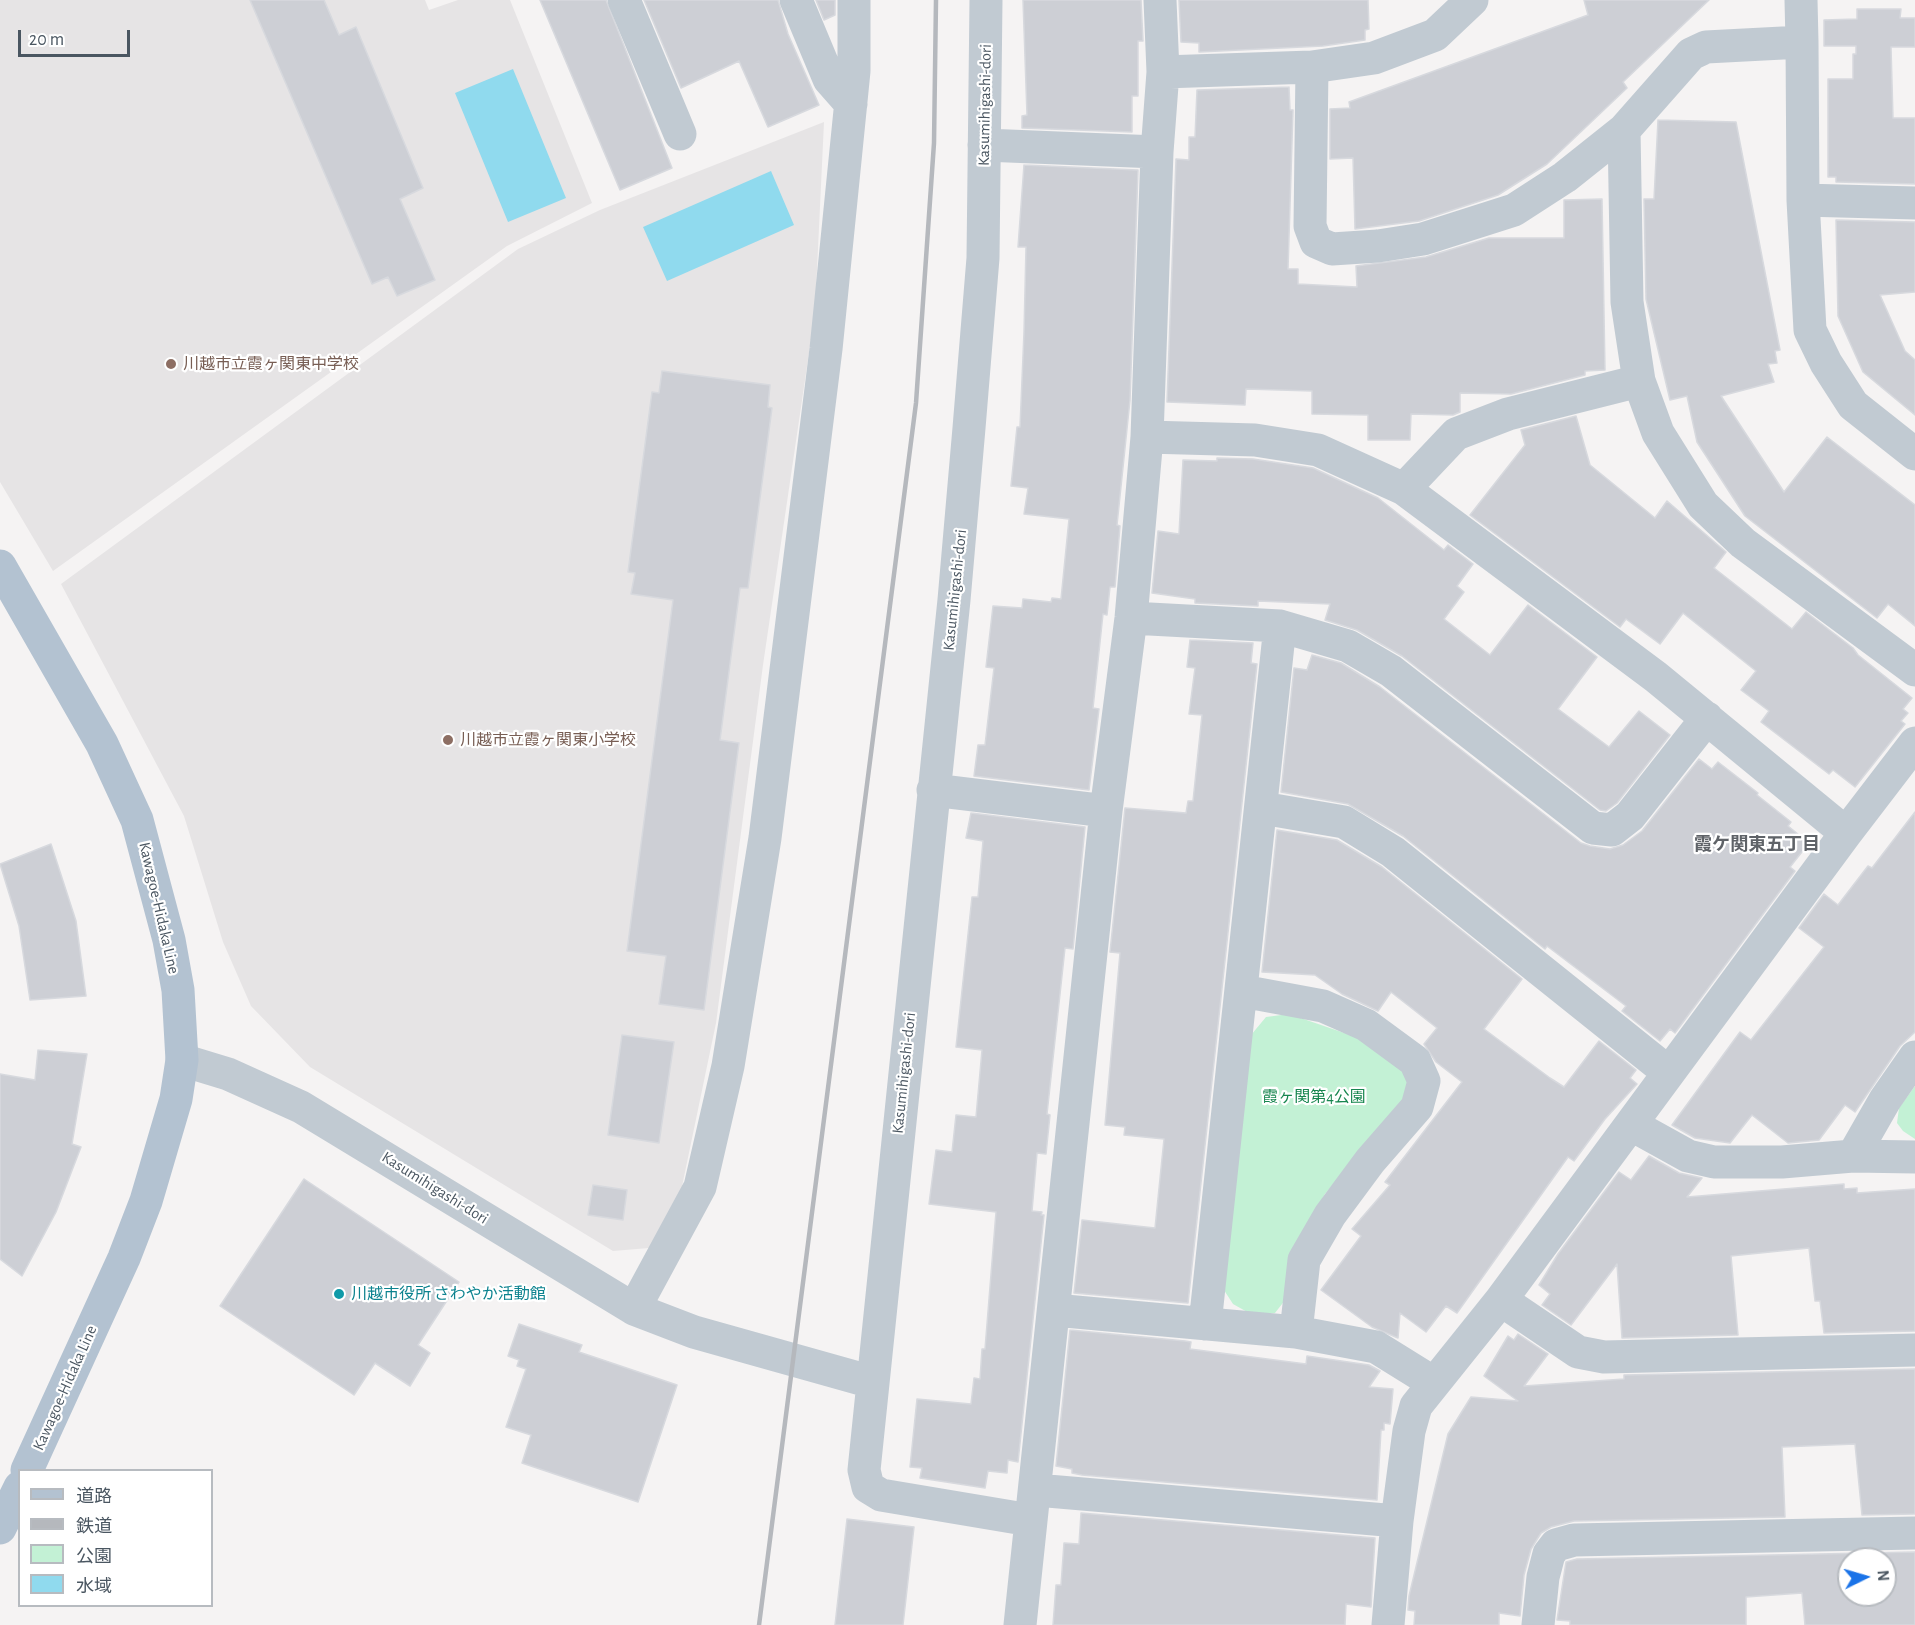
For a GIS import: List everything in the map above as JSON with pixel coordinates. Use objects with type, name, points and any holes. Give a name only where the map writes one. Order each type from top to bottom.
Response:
[{"type":"main road","name":"Kawagoe-Hidaka Line","points":[[0,566],[102,744],[137,820],[169,940],[178,990],[182,1060],[176,1099],[146,1201],[124,1258],[27,1469]]},
{"type":"main road","points":[[0,1528],[18,1490]]},
{"type":"street","points":[[624,0],[680,134]]},
{"type":"street","points":[[796,0],[829,79],[851,104]]},
{"type":"street","points":[[634,1309],[700,1187],[728,1066],[767,827],[827,337],[854,71],[854,0]]},
{"type":"street","name":"Kasumihigashi-dori","points":[[182,1060],[228,1074],[302,1107],[634,1309],[694,1332],[872,1382],[954,600],[979,303],[986,0]]},
{"type":"street","points":[[1020,1625],[1106,811],[1131,618],[1147,436],[1163,72],[1160,0]]},
{"type":"street","points":[[1163,72],[1312,67],[1374,58],[1435,35],[1472,0]]},
{"type":"street","points":[[1801,0],[1803,200],[1810,330],[1826,363],[1852,405],[1915,454]]},
{"type":"street","points":[[1312,67],[1310,226],[1316,242],[1332,249],[1378,246],[1423,239],[1514,210],[1565,177],[1623,130],[1691,54],[1706,47],[1802,42]]},
{"type":"street","points":[[1623,130],[1627,302],[1639,381],[1658,433],[1703,505],[1743,543],[1915,670]]},
{"type":"street","points":[[984,145],[1158,152]]},
{"type":"street","points":[[1803,200],[1915,203]]},
{"type":"street","points":[[1404,489],[1456,434],[1508,414],[1639,381]]},
{"type":"street","points":[[1147,436],[1255,440],[1318,450],[1404,489],[1707,718],[1846,833]]},
{"type":"street","points":[[1131,618],[1280,626],[1347,646],[1391,671],[1593,828],[1612,830],[1630,816],[1707,718]]},
{"type":"street","points":[[1205,1324],[1280,626]]},
{"type":"street","points":[[1388,1625],[1397,1521],[1409,1431],[1416,1406],[1501,1300],[1632,1125],[1668,1072],[1915,743]]},
{"type":"street","points":[[933,790],[1106,811]]},
{"type":"street","points":[[1262,808],[1344,822],[1393,852],[1668,1072]]},
{"type":"street","points":[[1242,991],[1323,1006],[1366,1025],[1415,1062],[1424,1081],[1417,1107],[1370,1161],[1336,1206],[1304,1260],[1296,1332]]},
{"type":"street","points":[[1853,1156],[1885,1100],[1915,1057]]},
{"type":"street","points":[[1632,1125],[1688,1156],[1714,1162],[1782,1162],[1853,1156],[1915,1157]]},
{"type":"street","points":[[1501,1300],[1578,1352],[1604,1357],[1915,1350]]},
{"type":"street","points":[[1054,1310],[1296,1332],[1376,1347],[1434,1383]]},
{"type":"street","points":[[872,1382],[864,1470],[868,1487],[896,1500],[1397,1521]]},
{"type":"street","points":[[1539,1625],[1543,1577],[1549,1554],[1556,1545],[1574,1540],[1915,1533]]},
{"type":"shaded area","name":"川越市立霞ヶ関東中学校","points":[[0,0],[425,0],[429,10],[458,0],[510,0],[592,203],[507,246],[53,571],[0,482]]},
{"type":"shaded area","name":"川越市立霞ヶ関東小学校","points":[[824,122],[815,312],[763,665],[716,1023],[680,1196],[649,1248],[613,1251],[310,1067],[251,1006],[223,942],[184,816],[61,584],[518,249],[600,210]]},
{"type":"green space","name":"霞ヶ関第4公園","points":[[1289,1014],[1359,1038],[1402,1071],[1410,1082],[1404,1098],[1325,1194],[1293,1249],[1289,1295],[1275,1313],[1249,1313],[1233,1304],[1222,1287],[1251,1035],[1266,1017]]},
{"type":"green space","points":[[1915,1086],[1915,1139],[1903,1131],[1897,1123],[1899,1108]]},
{"type":"water","points":[[513,69],[566,198],[508,222],[455,93]]},
{"type":"water","points":[[771,171],[794,225],[667,281],[643,227]]},
{"type":"building","points":[[250,0],[324,0],[339,35],[356,27],[423,188],[400,199],[435,280],[397,296],[388,277],[372,284]]},
{"type":"building","points":[[540,0],[606,0],[672,168],[620,190]]},
{"type":"building","points":[[644,0],[778,0],[788,34],[819,105],[768,127],[739,61],[681,88]]},
{"type":"building","points":[[816,0],[835,0],[835,15],[824,20]]},
{"type":"building","points":[[1023,0],[1141,0],[1143,41],[1138,41],[1138,96],[1132,96],[1132,132],[1022,128],[1022,116],[1027,115]]},
{"type":"building","points":[[1179,0],[1368,0],[1369,29],[1365,30],[1365,40],[1323,46],[1199,52],[1199,43],[1181,42]]},
{"type":"building","points":[[1584,0],[1709,0],[1623,82],[1627,88],[1547,164],[1498,195],[1419,221],[1355,229],[1353,158],[1330,159],[1330,109],[1350,108],[1349,102],[1588,15]]},
{"type":"building","points":[[1857,9],[1901,9],[1900,18],[1915,18],[1915,47],[1891,47],[1893,118],[1915,118],[1915,184],[1836,182],[1836,177],[1828,177],[1828,79],[1853,79],[1853,54],[1856,54],[1856,46],[1824,46],[1824,20],[1857,19]]},
{"type":"building","points":[[1289,87],[1290,110],[1293,110],[1288,269],[1298,269],[1298,284],[1357,287],[1356,266],[1426,257],[1489,238],[1564,238],[1564,200],[1602,199],[1605,370],[1585,371],[1585,375],[1511,394],[1460,393],[1460,412],[1453,415],[1411,414],[1410,440],[1368,440],[1368,415],[1312,414],[1312,391],[1246,389],[1245,405],[1167,402],[1176,159],[1189,160],[1189,137],[1195,137],[1197,90]]},
{"type":"building","points":[[1658,120],[1736,122],[1780,350],[1775,351],[1777,363],[1768,364],[1774,382],[1721,396],[1784,492],[1827,437],[1915,505],[1915,626],[1888,604],[1877,618],[1745,516],[1697,442],[1687,396],[1670,400],[1646,299],[1644,199],[1654,199]]},
{"type":"building","points":[[1024,165],[1138,170],[1130,400],[1117,525],[1120,526],[1115,587],[1110,587],[1107,615],[1103,614],[1093,708],[1099,709],[1089,790],[974,776],[978,745],[985,745],[994,668],[986,667],[993,606],[1022,608],[1023,599],[1051,602],[1052,598],[1061,599],[1069,519],[1024,514],[1028,488],[1011,486],[1017,427],[1020,427],[1024,332],[1026,247],[1018,247]]},
{"type":"building","points":[[1836,220],[1915,222],[1915,292],[1880,295],[1905,351],[1915,360],[1915,415],[1863,372],[1838,316]]},
{"type":"building","points":[[662,371],[770,385],[768,407],[772,408],[748,588],[740,588],[720,740],[739,743],[704,1010],[659,1004],[666,956],[627,951],[673,600],[631,594],[635,573],[628,572],[652,392],[659,393]]},
{"type":"building","points":[[1576,416],[1590,465],[1655,518],[1667,501],[1726,552],[1714,568],[1792,629],[1806,612],[1912,698],[1903,709],[1908,713],[1901,721],[1905,724],[1855,787],[1833,770],[1829,774],[1761,722],[1769,711],[1741,690],[1756,671],[1683,613],[1660,644],[1626,619],[1620,627],[1470,515],[1525,445],[1521,430]]},
{"type":"building","points":[[1217,458],[1253,459],[1313,468],[1378,498],[1444,550],[1448,545],[1473,564],[1457,586],[1464,592],[1444,619],[1490,655],[1528,605],[1597,657],[1558,709],[1609,747],[1639,711],[1670,735],[1617,803],[1606,811],[1600,810],[1402,656],[1357,630],[1325,620],[1330,604],[1258,601],[1258,606],[1195,603],[1195,599],[1152,593],[1158,531],[1179,534],[1183,460],[1217,461]]},
{"type":"building","points":[[1190,640],[1253,643],[1251,663],[1257,664],[1188,1303],[1074,1293],[1082,1220],[1155,1228],[1164,1139],[1124,1135],[1125,1127],[1105,1125],[1120,953],[1110,952],[1125,808],[1186,813],[1188,801],[1193,801],[1202,715],[1189,714],[1195,668],[1187,667]]},
{"type":"building","points":[[1312,655],[1341,663],[1380,687],[1581,843],[1610,849],[1623,845],[1642,831],[1699,759],[1712,769],[1718,762],[1791,822],[1788,826],[1809,843],[1790,867],[1795,871],[1675,1033],[1670,1029],[1660,1041],[1622,1011],[1626,1006],[1547,946],[1545,949],[1403,836],[1348,804],[1281,792],[1294,668],[1307,670]]},
{"type":"building","points":[[1915,812],[1915,1032],[1900,1046],[1855,1112],[1845,1105],[1819,1140],[1788,1143],[1752,1115],[1730,1143],[1695,1138],[1672,1125],[1740,1032],[1751,1040],[1824,947],[1799,928],[1824,894],[1838,905],[1868,866],[1872,868]]},
{"type":"building","points":[[971,813],[1085,827],[1073,949],[1065,948],[1047,1114],[1050,1115],[1046,1154],[1037,1153],[1032,1211],[1042,1212],[1041,1215],[1044,1215],[1018,1462],[1008,1460],[1007,1473],[988,1471],[985,1488],[920,1478],[922,1468],[910,1467],[917,1399],[971,1404],[974,1378],[980,1379],[982,1349],[985,1349],[996,1212],[929,1204],[936,1150],[952,1152],[956,1115],[976,1117],[982,1050],[956,1047],[972,897],[978,897],[983,841],[966,838]]},
{"type":"building","points":[[1277,830],[1337,840],[1382,867],[1522,979],[1484,1029],[1550,1078],[1564,1087],[1599,1041],[1636,1070],[1630,1078],[1637,1084],[1605,1119],[1574,1161],[1568,1157],[1457,1313],[1446,1306],[1426,1332],[1400,1313],[1398,1338],[1372,1327],[1321,1290],[1361,1236],[1352,1229],[1390,1185],[1385,1182],[1462,1082],[1436,1062],[1424,1044],[1437,1028],[1391,992],[1378,1011],[1342,994],[1315,975],[1262,972]]},
{"type":"building","points":[[51,844],[76,921],[86,996],[30,1000],[19,926],[0,864]]},
{"type":"building","points":[[622,1035],[674,1042],[659,1143],[608,1135]]},
{"type":"building","points":[[38,1050],[87,1054],[72,1144],[81,1147],[56,1212],[22,1276],[0,1259],[0,1074],[35,1080]]},
{"type":"building","points":[[1649,1156],[1679,1173],[1702,1178],[1687,1197],[1844,1184],[1844,1189],[1857,1188],[1857,1193],[1915,1189],[1915,1331],[1824,1333],[1820,1301],[1815,1301],[1809,1248],[1731,1256],[1738,1335],[1622,1338],[1617,1264],[1571,1325],[1542,1305],[1550,1294],[1539,1285],[1558,1254],[1619,1172],[1631,1180]]},
{"type":"building","name":"川越市役所 さわやか活動館","points":[[304,1179],[459,1282],[418,1345],[430,1353],[410,1386],[375,1363],[354,1395],[220,1306]]},
{"type":"building","points":[[593,1185],[627,1190],[623,1220],[588,1215]]},
{"type":"building","points":[[519,1324],[582,1345],[579,1352],[677,1385],[638,1502],[522,1463],[531,1435],[506,1427],[526,1369],[517,1366],[519,1360],[508,1356]]},
{"type":"building","points":[[1070,1330],[1185,1341],[1191,1342],[1190,1349],[1306,1364],[1307,1356],[1369,1365],[1380,1371],[1369,1387],[1393,1389],[1390,1424],[1384,1423],[1384,1430],[1381,1430],[1377,1500],[1082,1475],[1072,1473],[1072,1469],[1056,1466]]},
{"type":"building","points":[[1518,1334],[1548,1354],[1524,1386],[1624,1379],[1624,1375],[1915,1369],[1915,1514],[1862,1515],[1855,1444],[1782,1447],[1785,1517],[1574,1521],[1551,1527],[1541,1533],[1531,1549],[1524,1575],[1520,1616],[1499,1613],[1499,1625],[1414,1625],[1415,1611],[1408,1610],[1409,1596],[1448,1434],[1471,1397],[1518,1401],[1484,1376],[1508,1336],[1514,1340]]},
{"type":"building","points":[[1081,1513],[1375,1538],[1371,1607],[1346,1604],[1345,1625],[1053,1625],[1056,1585],[1061,1585],[1064,1543],[1079,1544]]},
{"type":"building","points":[[847,1519],[914,1527],[903,1625],[835,1625]]},
{"type":"building","points":[[1897,1552],[1915,1552],[1915,1625],[1805,1625],[1802,1593],[1746,1597],[1746,1625],[1570,1625],[1570,1621],[1557,1620],[1566,1562],[1577,1559],[1837,1554],[1837,1607],[1897,1607]]},
{"type":"railway","points":[[759,1625],[916,403],[934,143],[936,0]]},
{"type":"place","name":"川越市立霞ヶ関東中学校","points":[[171,364]]},
{"type":"place","name":"川越市立霞ヶ関東小学校","points":[[448,740]]},
{"type":"place","name":"川越市役所 さわやか活動館","points":[[339,1294]]},
{"type":"district","name":"霞ケ関東五丁目","points":[[1757,845]]}]
